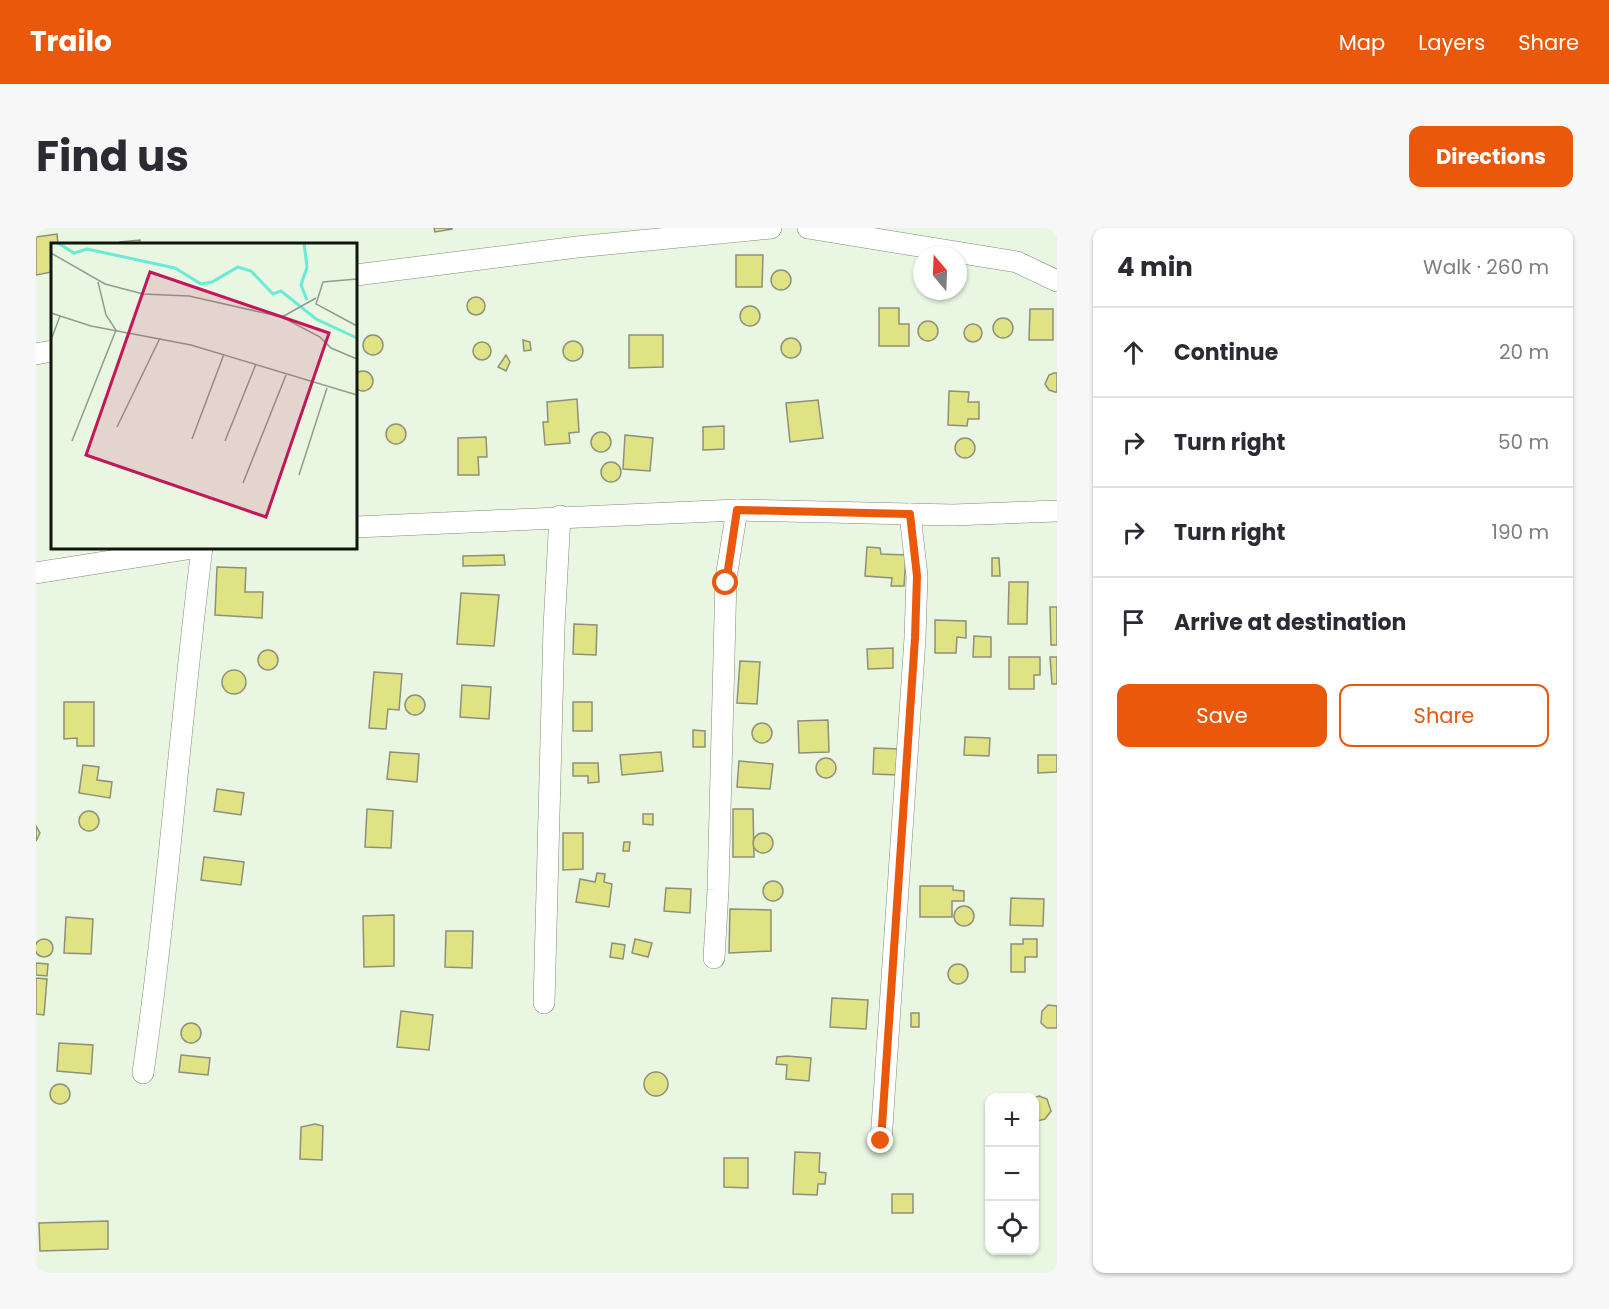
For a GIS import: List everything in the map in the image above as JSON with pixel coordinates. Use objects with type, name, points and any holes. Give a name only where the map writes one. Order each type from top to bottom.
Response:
[{"type":"street","points":[[357,275],[577,247],[771,228]]},
{"type":"street","points":[[808,228],[1017,262],[1057,281]]},
{"type":"street","points":[[36,354],[51,351]]},
{"type":"street","points":[[714,958],[718,890],[726,578],[737,510]]},
{"type":"street","points":[[357,527],[561,516],[737,510],[910,514],[1057,511]]},
{"type":"street","points":[[881,1141],[915,638],[917,576],[910,514]]},
{"type":"street","points":[[544,1003],[554,627],[561,516]]},
{"type":"street","points":[[36,573],[187,549]]},
{"type":"street","points":[[143,1074],[160,957],[189,651],[202,549]]},
{"type":"building","points":[[434,228],[452,228],[452,229],[435,232]]},
{"type":"building","points":[[57,234],[58,243],[51,243],[51,272],[36,275],[36,237]]},
{"type":"building","points":[[140,240],[140,243],[120,242]]},
{"type":"building","points":[[736,255],[763,255],[762,287],[736,287]]},
{"type":"building","points":[[781,270],[788,273],[791,280],[788,287],[781,290],[774,287],[771,280],[774,273]]},
{"type":"building","points":[[476,297],[482,300],[485,306],[482,312],[476,315],[470,312],[467,306],[470,300]]},
{"type":"building","points":[[750,306],[757,309],[760,316],[757,323],[750,326],[743,323],[740,316],[743,309]]},
{"type":"building","points":[[879,308],[899,308],[899,324],[909,324],[909,346],[879,346]]},
{"type":"building","points":[[1030,309],[1053,309],[1053,340],[1029,340]]},
{"type":"building","points":[[999,318],[1007,318],[1013,324],[1013,332],[1007,338],[999,338],[993,332],[993,324]]},
{"type":"building","points":[[928,321],[935,324],[938,331],[935,338],[928,341],[921,338],[918,331],[921,324]]},
{"type":"building","points":[[969,324],[977,324],[982,329],[980,340],[969,342],[964,337],[964,329]]},
{"type":"building","points":[[373,335],[380,338],[383,345],[380,352],[373,355],[366,352],[363,345],[366,338]]},
{"type":"building","points":[[629,335],[663,335],[663,367],[629,368]]},
{"type":"building","points":[[791,338],[798,341],[801,348],[798,355],[791,358],[784,355],[781,348],[784,341]]},
{"type":"building","points":[[523,340],[530,342],[531,350],[524,351]]},
{"type":"building","points":[[573,341],[580,344],[583,351],[580,358],[573,361],[566,358],[563,351],[566,344]]},
{"type":"building","points":[[482,342],[488,345],[491,351],[488,357],[482,360],[476,357],[473,351],[476,345]]},
{"type":"building","points":[[506,355],[510,362],[506,371],[498,367]]},
{"type":"building","points":[[363,371],[372,377],[370,388],[363,391],[357,389],[357,373]]},
{"type":"building","points":[[1057,373],[1057,392],[1049,390],[1045,384],[1049,375]]},
{"type":"building","points":[[949,391],[969,392],[968,402],[979,402],[979,419],[968,419],[967,426],[948,425]]},
{"type":"building","points":[[577,399],[579,432],[569,433],[570,443],[545,445],[543,422],[548,422],[547,402]]},
{"type":"building","points":[[818,400],[823,438],[790,442],[786,403]]},
{"type":"building","points":[[396,424],[403,427],[406,434],[403,441],[396,444],[389,441],[386,434],[389,427]]},
{"type":"building","points":[[724,426],[724,449],[703,450],[703,427]]},
{"type":"building","points":[[601,432],[608,435],[611,442],[608,449],[601,452],[594,449],[591,442],[594,435]]},
{"type":"building","points":[[625,435],[653,438],[650,471],[623,469]]},
{"type":"building","points":[[486,437],[487,457],[478,457],[479,475],[458,475],[458,438]]},
{"type":"building","points":[[965,438],[972,441],[975,448],[972,455],[965,458],[958,455],[955,448],[958,441]]},
{"type":"building","points":[[611,462],[618,465],[621,472],[618,479],[611,482],[604,479],[601,472],[604,465]]},
{"type":"building","points":[[867,547],[880,548],[881,554],[906,555],[904,586],[891,586],[892,578],[865,576]]},
{"type":"building","points":[[504,555],[505,565],[463,566],[463,556]]},
{"type":"building","points":[[992,558],[999,558],[1000,576],[992,576]]},
{"type":"building","points":[[217,567],[246,568],[245,592],[263,592],[262,618],[215,615]]},
{"type":"building","points":[[1009,582],[1028,582],[1027,624],[1008,624]]},
{"type":"building","points":[[461,593],[499,595],[494,646],[457,644]]},
{"type":"building","points":[[1050,607],[1057,607],[1057,645],[1051,645]]},
{"type":"building","points":[[935,620],[966,621],[966,638],[957,637],[956,653],[935,653]]},
{"type":"building","points":[[574,624],[597,625],[596,655],[573,654]]},
{"type":"building","points":[[974,636],[991,637],[991,657],[973,657]]},
{"type":"building","points":[[893,648],[893,668],[868,669],[867,649]]},
{"type":"building","points":[[268,650],[275,653],[278,660],[275,667],[268,670],[261,667],[258,660],[261,653]]},
{"type":"building","points":[[1009,657],[1040,657],[1040,675],[1034,675],[1034,689],[1009,689]]},
{"type":"building","points":[[1050,657],[1057,657],[1057,684],[1052,684]]},
{"type":"building","points":[[740,661],[760,662],[757,704],[737,703]]},
{"type":"building","points":[[234,670],[242,674],[246,682],[242,690],[234,694],[226,690],[222,682],[226,674]]},
{"type":"building","points":[[374,672],[402,674],[399,710],[388,709],[386,729],[369,728]]},
{"type":"building","points":[[462,685],[491,687],[489,719],[460,717]]},
{"type":"building","points":[[415,695],[422,698],[425,705],[422,712],[415,715],[408,712],[405,705],[408,698]]},
{"type":"building","points":[[64,702],[94,702],[94,746],[77,746],[77,738],[64,739]]},
{"type":"building","points":[[573,702],[592,702],[592,731],[573,731]]},
{"type":"building","points":[[828,720],[829,752],[799,753],[798,721]]},
{"type":"building","points":[[762,723],[769,726],[772,733],[769,740],[762,743],[755,740],[752,733],[755,726]]},
{"type":"building","points":[[693,730],[705,731],[705,747],[693,747]]},
{"type":"building","points":[[965,737],[990,738],[989,756],[964,755]]},
{"type":"building","points":[[874,748],[900,749],[899,775],[873,774]]},
{"type":"building","points":[[390,752],[419,754],[417,782],[387,779]]},
{"type":"building","points":[[661,752],[663,771],[622,775],[620,755]]},
{"type":"building","points":[[1038,755],[1057,755],[1057,772],[1038,773]]},
{"type":"building","points":[[826,758],[833,761],[836,768],[833,775],[826,778],[819,775],[816,768],[819,761]]},
{"type":"building","points":[[739,761],[773,764],[770,789],[737,787]]},
{"type":"building","points":[[573,763],[598,763],[599,782],[588,783],[588,776],[573,776]]},
{"type":"building","points":[[83,765],[99,767],[97,780],[112,782],[110,798],[79,793]]},
{"type":"building","points":[[217,789],[244,793],[241,815],[214,811]]},
{"type":"building","points":[[367,809],[393,811],[391,848],[365,847]]},
{"type":"building","points":[[733,809],[753,809],[754,857],[733,857]]},
{"type":"building","points":[[89,811],[96,814],[99,821],[96,828],[89,831],[82,828],[79,821],[82,814]]},
{"type":"building","points":[[643,814],[653,814],[653,825],[643,824]]},
{"type":"building","points":[[36,826],[40,833],[36,841]]},
{"type":"building","points":[[563,833],[583,833],[583,869],[563,870]]},
{"type":"building","points":[[763,833],[770,836],[773,843],[770,850],[763,853],[756,850],[753,843],[756,836]]},
{"type":"building","points":[[624,842],[630,842],[629,851],[623,851]]},
{"type":"building","points":[[204,857],[244,862],[241,885],[201,880]]},
{"type":"building","points":[[597,873],[605,874],[604,882],[612,884],[609,907],[576,902],[580,879],[595,882]]},
{"type":"building","points":[[773,881],[780,884],[783,891],[780,898],[773,901],[766,898],[763,891],[766,884]]},
{"type":"building","points":[[920,886],[953,886],[953,890],[964,891],[964,901],[952,901],[952,917],[920,917]]},
{"type":"building","points":[[666,888],[691,889],[690,913],[664,911]]},
{"type":"building","points":[[1011,898],[1044,899],[1043,926],[1010,925]]},
{"type":"building","points":[[964,906],[971,909],[974,916],[971,923],[964,926],[957,923],[954,916],[957,909]]},
{"type":"building","points":[[730,909],[771,910],[771,951],[729,953]]},
{"type":"building","points":[[394,915],[394,966],[364,967],[363,916]]},
{"type":"building","points":[[66,917],[93,919],[91,954],[64,953]]},
{"type":"building","points":[[446,931],[473,931],[472,968],[445,967]]},
{"type":"building","points":[[40,939],[48,939],[53,944],[51,955],[40,957],[35,952],[35,944]]},
{"type":"building","points":[[635,939],[652,943],[648,957],[632,953]]},
{"type":"building","points":[[1023,939],[1037,939],[1037,957],[1025,957],[1025,972],[1011,972],[1011,944],[1023,944]]},
{"type":"building","points":[[612,943],[625,945],[623,959],[610,957]]},
{"type":"building","points":[[36,963],[48,964],[47,976],[36,975]]},
{"type":"building","points":[[958,964],[965,967],[968,974],[965,981],[958,984],[951,981],[948,974],[951,967]]},
{"type":"building","points":[[36,978],[47,979],[44,1015],[36,1014]]},
{"type":"building","points":[[832,998],[868,1000],[866,1029],[830,1027]]},
{"type":"building","points":[[1048,1005],[1057,1006],[1057,1028],[1047,1028],[1041,1023],[1042,1011]]},
{"type":"building","points":[[401,1011],[433,1015],[429,1050],[397,1047]]},
{"type":"building","points":[[911,1013],[919,1013],[919,1027],[911,1027]]},
{"type":"building","points":[[191,1023],[198,1026],[201,1033],[198,1040],[191,1043],[184,1040],[181,1033],[184,1026]]},
{"type":"building","points":[[59,1043],[93,1045],[91,1074],[57,1071]]},
{"type":"building","points":[[181,1055],[210,1058],[208,1075],[179,1072]]},
{"type":"building","points":[[777,1057],[811,1058],[809,1081],[786,1079],[787,1065],[776,1064]]},
{"type":"building","points":[[656,1072],[665,1075],[668,1084],[665,1093],[656,1096],[647,1093],[644,1084],[647,1075]]},
{"type":"building","points":[[60,1084],[67,1087],[70,1094],[67,1101],[60,1104],[53,1101],[50,1094],[53,1087]]},
{"type":"building","points":[[1039,1096],[1047,1099],[1051,1111],[1045,1119],[1039,1120]]},
{"type":"building","points":[[315,1124],[323,1126],[322,1160],[300,1159],[301,1127]]},
{"type":"building","points":[[795,1152],[820,1153],[819,1172],[826,1173],[825,1184],[818,1184],[817,1195],[793,1194]]},
{"type":"building","points":[[724,1158],[748,1158],[748,1188],[724,1187]]},
{"type":"building","points":[[892,1194],[913,1194],[913,1213],[892,1213]]},
{"type":"building","points":[[108,1221],[108,1249],[40,1251],[39,1223]]},
{"type":"route","points":[[726,583],[737,510],[910,514],[917,576],[915,638],[881,1141]]}]
